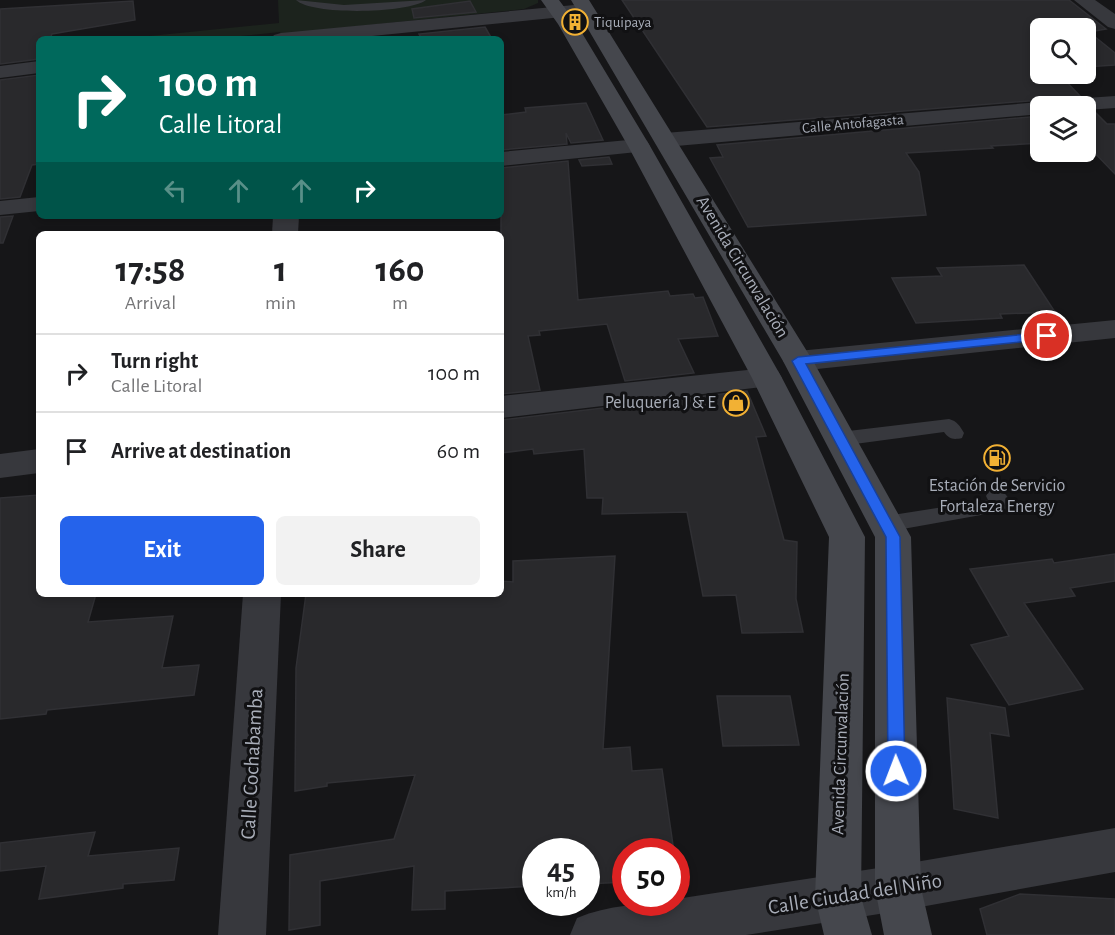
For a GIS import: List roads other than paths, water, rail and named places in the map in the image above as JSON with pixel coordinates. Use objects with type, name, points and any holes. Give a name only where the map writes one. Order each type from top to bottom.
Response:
[{"type":"main road","name":"Avenida Circunvalación","points":[[583,5],[652,143],[782,369],[847,537],[843,916]]},
{"type":"main road","name":"Avenida Circunvalación","points":[[555,6],[652,143]]},
{"type":"main road","name":"Avenida Circunvalación","points":[[782,369],[840,439],[893,537],[898,888],[908,935]]},
{"type":"street","points":[[1083,0],[1115,23]]},
{"type":"street","points":[[312,36],[555,6],[583,5]]},
{"type":"street","points":[[0,72],[36,67]]},
{"type":"street","points":[[1096,103],[1115,102]]},
{"type":"street","name":"Calle Antofagasta","points":[[504,159],[1030,109]]},
{"type":"street","points":[[0,208],[36,204]]},
{"type":"street","points":[[504,407],[782,369],[1115,329]]},
{"type":"street","points":[[0,466],[36,461]]},
{"type":"street","name":"Calle Cochabamba","points":[[242,935],[262,597]]},
{"type":"street","name":"Calle Ciudad del Niño","points":[[594,935],[843,916],[898,888],[1115,850]]},
{"type":"lane","points":[[301,0],[320,6],[338,8],[421,0]]},
{"type":"lane","points":[[840,439],[949,425],[955,433]]},
{"type":"lane","points":[[886,524],[1002,505],[996,496]]},
{"type":"place","name":"Tiquipaya","points":[[575,22]]},
{"type":"place","name":"Peluquería J & E","points":[[736,403]]},
{"type":"place","name":"Estación de Servicio Fortaleza Energy","points":[[997,458]]}]
